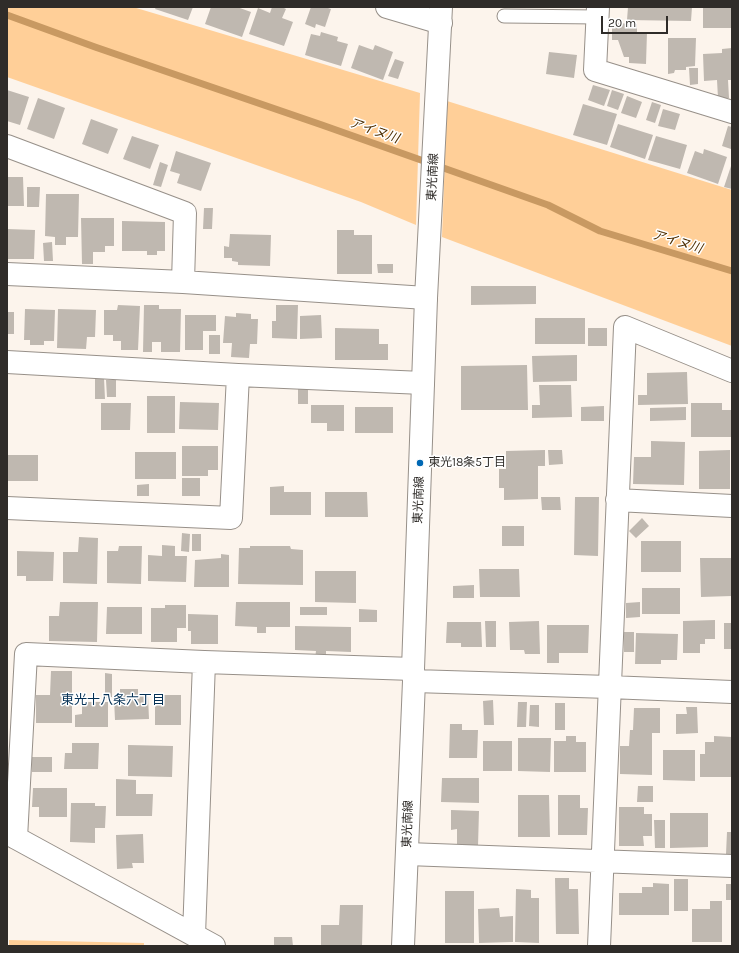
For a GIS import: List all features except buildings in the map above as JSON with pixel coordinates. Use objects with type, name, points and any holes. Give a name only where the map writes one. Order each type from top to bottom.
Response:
[{"type":"street","points":[[387,7],[441,15]]},
{"type":"street","points":[[598,12],[595,70],[732,112]]},
{"type":"street","name":"東光南線","points":[[403,946],[426,298],[441,15]]},
{"type":"street","points":[[7,146],[185,213],[183,282]]},
{"type":"street","points":[[7,274],[183,282],[426,298]]},
{"type":"street","points":[[599,946],[625,327],[732,371]]},
{"type":"street","points":[[7,362],[238,375],[423,383]]},
{"type":"street","points":[[7,508],[231,518],[238,375]]},
{"type":"street","points":[[618,500],[732,506]]},
{"type":"street","points":[[214,946],[12,835],[26,654],[204,662],[609,687],[732,692]]},
{"type":"street","points":[[194,935],[204,662]]},
{"type":"street","points":[[407,854],[732,866]]},
{"type":"lane","points":[[504,16],[598,12]]},
{"type":"shaded area","points":[[7,7],[133,7],[420,93],[416,225],[361,202],[7,77]]},
{"type":"shaded area","points":[[447,101],[732,190],[732,346],[442,237]]},
{"type":"shaded area","points":[[9,940],[144,943],[144,946],[9,946]]},
{"type":"waterway","name":"アイヌ川","points":[[7,15],[548,205],[600,231],[732,271]]},
{"type":"place","name":"東光18条5丁目","points":[[420,463]]},
{"type":"district","name":"東光十八条六丁目","points":[[113,700]]}]
